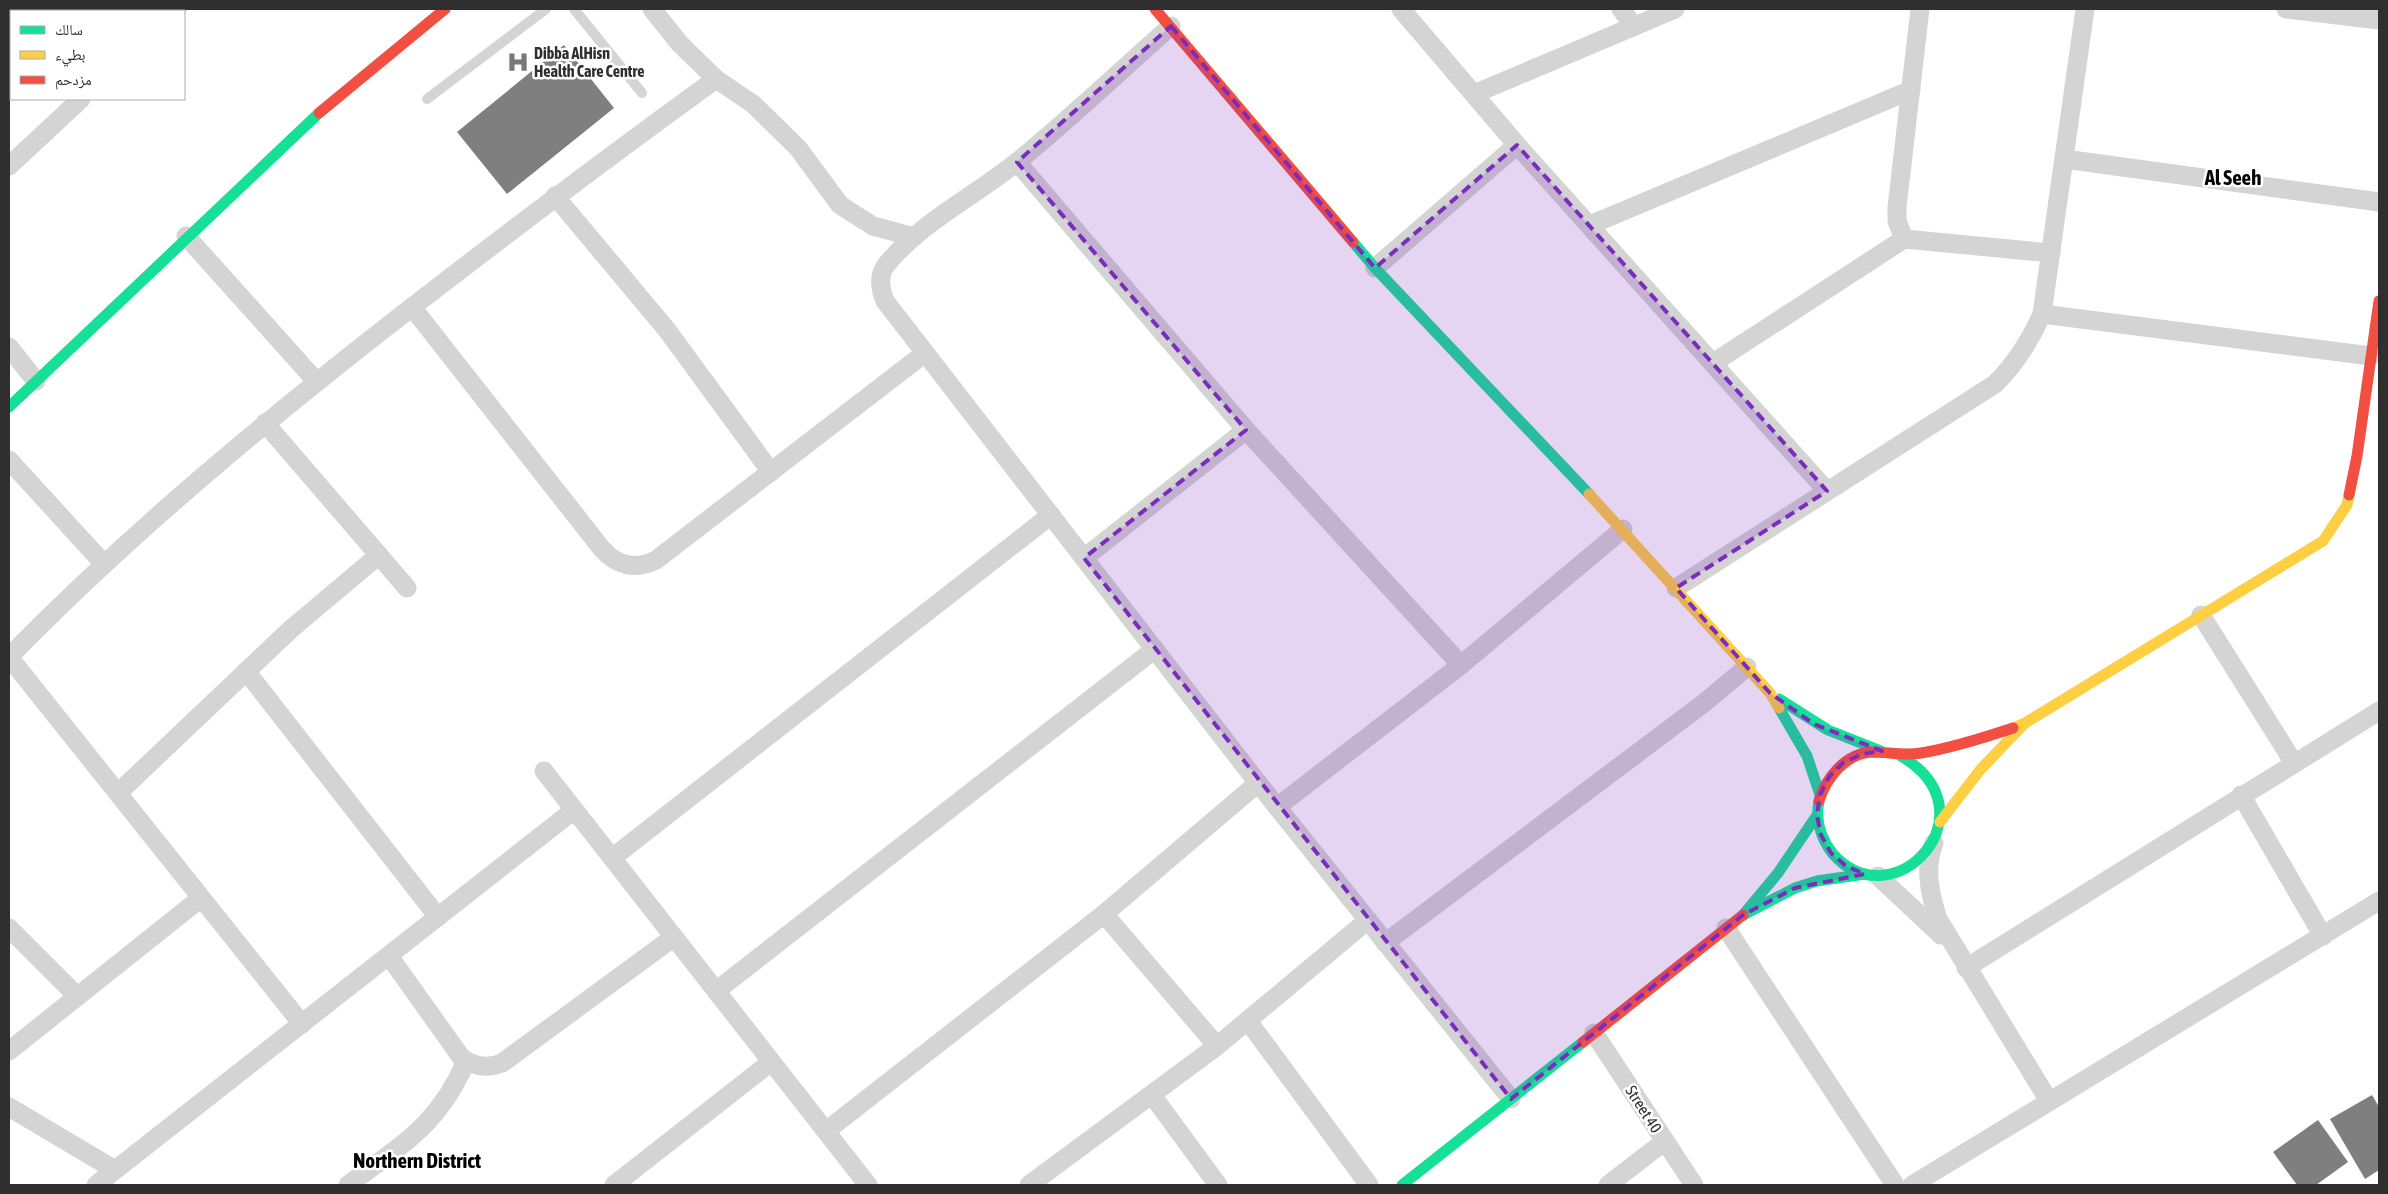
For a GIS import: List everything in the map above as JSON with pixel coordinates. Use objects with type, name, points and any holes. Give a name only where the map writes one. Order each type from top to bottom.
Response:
[{"type":"street","points":[[9,407],[186,236],[315,116],[445,9]]},
{"type":"street","points":[[652,9],[680,44],[716,79],[753,104],[798,148],[840,204],[873,226],[914,237]]},
{"type":"street","points":[[1155,9],[1375,268],[1623,529],[1770,693],[1807,756],[1820,795]]},
{"type":"street","points":[[1401,9],[1517,145],[1827,491]]},
{"type":"street","points":[[1621,9],[1633,25]]},
{"type":"street","points":[[1474,94],[1633,25],[1675,9]]},
{"type":"street","points":[[1904,239],[1897,220],[1897,207],[1920,9]]},
{"type":"street","points":[[1676,588],[1995,384],[2011,368],[2031,339],[2042,314],[2085,9]]},
{"type":"street","points":[[2286,9],[2379,20]]},
{"type":"street","points":[[1170,26],[1017,162],[914,237],[885,266],[880,283],[884,301],[1258,783],[1511,1099]]},
{"type":"street","points":[[302,1024],[9,657],[104,564],[265,423],[316,381],[555,196],[716,79]]},
{"type":"street","points":[[1590,225],[1911,90]]},
{"type":"street","points":[[9,166],[80,100]]},
{"type":"street","points":[[1375,268],[1517,145]]},
{"type":"street","points":[[2064,159],[2379,202]]},
{"type":"street","points":[[1017,162],[1246,430],[1461,665]]},
{"type":"street","points":[[555,196],[667,330],[770,472]]},
{"type":"street","points":[[186,236],[316,381]]},
{"type":"street","points":[[1713,363],[1904,239],[2051,253]]},
{"type":"street","points":[[1901,756],[1946,749],[2025,723],[2323,541],[2347,505],[2379,301]]},
{"type":"street","points":[[412,307],[602,549],[616,561],[632,566],[648,564],[656,560],[925,353]]},
{"type":"street","points":[[2042,314],[2371,356]]},
{"type":"street","points":[[9,347],[36,382]]},
{"type":"street","points":[[265,423],[407,588]]},
{"type":"street","points":[[1084,558],[1246,430]]},
{"type":"street","points":[[9,460],[104,564]]},
{"type":"street","points":[[612,858],[1050,515]]},
{"type":"street","points":[[1278,807],[1461,665],[1623,529]]},
{"type":"street","points":[[118,793],[291,629],[379,555]]},
{"type":"street","points":[[2201,615],[2294,763]]},
{"type":"street","points":[[716,991],[1155,649]]},
{"type":"street","points":[[1385,943],[1689,715],[1747,667]]},
{"type":"street","points":[[246,671],[438,917]]},
{"type":"street","points":[[1770,693],[1814,724],[1851,742],[1901,756],[1919,766],[1932,782],[1940,802],[1939,826],[1929,866],[1931,893],[1938,919],[2049,1101]]},
{"type":"street","points":[[1962,961],[2379,711]]},
{"type":"street","points":[[1402,1185],[1743,915],[1795,888],[1817,881],[1894,874],[1909,868],[1922,858],[1932,846],[1939,826],[1980,770],[2025,723]]},
{"type":"street","points":[[1882,751],[1862,754],[1843,762],[1829,777],[1820,795],[1817,815],[1821,835],[1831,853],[1846,866],[1872,875],[1922,915],[1962,961]]},
{"type":"street","points":[[544,771],[868,1185]]},
{"type":"street","points":[[826,1131],[1104,914],[1258,783]]},
{"type":"street","points":[[2241,795],[2323,936]]},
{"type":"street","points":[[96,1185],[574,810]]},
{"type":"street","points":[[1743,915],[1778,873],[1817,815]]},
{"type":"street","points":[[9,1051],[201,898]]},
{"type":"street","points":[[1912,1185],[2379,901]]},
{"type":"street","points":[[1104,914],[1217,1046]]},
{"type":"street","points":[[1029,1185],[1217,1046],[1368,920]]},
{"type":"street","points":[[9,928],[77,996]]},
{"type":"street","points":[[1726,928],[1895,1185]]},
{"type":"street","points":[[389,956],[457,1053],[472,1065],[488,1067],[502,1063],[674,937]]},
{"type":"street","points":[[1248,1021],[1369,1185]]},
{"type":"street","name":"Street 40","points":[[1594,1033],[1694,1185]]},
{"type":"street","points":[[348,1185],[427,1124],[447,1100],[466,1061]]},
{"type":"street","points":[[614,1185],[771,1062]]},
{"type":"street","points":[[1152,1094],[1218,1185]]},
{"type":"street","points":[[9,1107],[115,1170]]},
{"type":"street","points":[[1608,1185],[1665,1141]]},
{"type":"lane","points":[[427,99],[546,9]]},
{"type":"lane","points":[[574,9],[642,93]]},
{"type":"highlighted area","points":[[1171,26],[1375,268],[1517,145],[1827,491],[1676,588],[1770,693],[1814,724],[1882,751],[1862,754],[1843,763],[1829,777],[1820,795],[1817,815],[1821,835],[1831,853],[1846,866],[1865,874],[1795,888],[1743,915],[1511,1099],[1084,558],[1246,430],[1017,162]]},
{"type":"building","points":[[564,45],[614,108],[507,194],[457,132]]},
{"type":"building","points":[[2372,1095],[2379,1107],[2379,1170],[2365,1179],[2330,1119]]},
{"type":"building","points":[[2318,1120],[2348,1162],[2316,1185],[2297,1185],[2273,1152]]},
{"type":"traffic: fast","points":[[9,407],[319,113]]},
{"type":"traffic: fast","points":[[1353,242],[1375,268],[1589,494]]},
{"type":"traffic: fast","points":[[1779,699],[1828,730],[1881,751]]},
{"type":"traffic: fast","points":[[1779,708],[1807,756],[1820,795]]},
{"type":"traffic: fast","points":[[1819,801],[1820,829],[1825,842],[1833,854],[1857,872],[1883,875],[1906,868],[1925,852],[1937,830],[1939,804],[1928,779],[1901,756]]},
{"type":"traffic: fast","points":[[1817,815],[1778,873],[1743,915],[1795,888],[1817,881],[1865,874]]},
{"type":"traffic: fast","points":[[1402,1185],[1583,1042]]},
{"type":"traffic: slow","points":[[1589,494],[1770,693],[1779,708]]},
{"type":"traffic: slow","points":[[2025,723],[2323,541],[2347,505],[2349,495]]},
{"type":"traffic: slow","points":[[1940,822],[1980,770],[2025,723],[2013,728]]},
{"type":"traffic: jam","points":[[319,113],[445,9]]},
{"type":"traffic: jam","points":[[1155,9],[1353,242]]},
{"type":"traffic: jam","points":[[2349,495],[2357,456],[2379,301]]},
{"type":"traffic: jam","points":[[1819,801],[1826,784],[1832,776],[1845,762],[1853,757],[1871,752],[1914,754],[1933,751],[1956,746],[2013,728]]},
{"type":"traffic: jam","points":[[1583,1042],[1743,915]]},
{"type":"place","name":"Dibba AlHisn Health Care Centre","points":[[518,62]]},
{"type":"district","name":"Al Seeh","points":[[2233,177]]},
{"type":"district","name":"Northern District","points":[[417,1160]]}]
